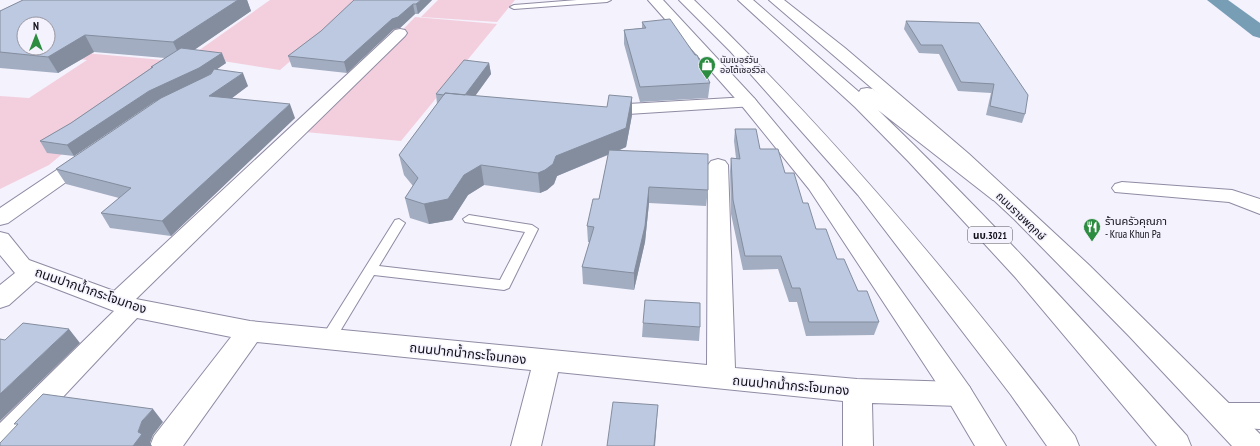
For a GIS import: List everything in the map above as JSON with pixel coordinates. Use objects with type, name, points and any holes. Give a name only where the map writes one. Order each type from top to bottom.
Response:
[{"type":"main road","points":[[655,0],[748,102],[817,186],[959,394],[991,446]]},
{"type":"main road","points":[[686,0],[735,48],[865,191],[1021,387],[1064,446]]},
{"type":"main road","name":"นบ.3021","points":[[745,0],[790,38],[866,107],[972,216],[1176,446]]},
{"type":"main road","name":"ถนนราชพฤกษ์","points":[[776,0],[850,60],[916,117],[1000,195],[1106,297],[1252,446]]},
{"type":"main road","points":[[0,444],[125,305],[400,33]]},
{"type":"main road","points":[[790,38],[925,136],[1000,195]]},
{"type":"main road","points":[[628,109],[748,102]]},
{"type":"main road","points":[[0,218],[103,147]]},
{"type":"main road","points":[[718,166],[721,378]]},
{"type":"main road","points":[[1122,188],[1232,196],[1260,208]]},
{"type":"main road","name":"ถนนปากน้ำกระโจมทอง","points":[[0,239],[21,266],[32,271],[125,305],[250,331],[857,391],[959,394]]},
{"type":"main road","points":[[0,299],[32,271]]},
{"type":"main road","points":[[165,446],[250,331]]},
{"type":"main road","points":[[526,446],[547,361]]},
{"type":"main road","points":[[1021,387],[1045,446]]},
{"type":"main road","points":[[857,391],[858,446]]},
{"type":"main road","points":[[1223,415],[1260,416]]},
{"type":"lane","points":[[514,7],[607,0]]},
{"type":"lane","points":[[370,270],[504,285],[532,229],[469,219]]},
{"type":"lane","points":[[328,339],[399,223]]},
{"type":"shaded area","points":[[270,0],[361,0],[411,17],[396,30],[331,26],[280,70],[191,56]]},
{"type":"shaded area","points":[[438,0],[515,0],[497,22],[421,17]]},
{"type":"shaded area","points":[[415,17],[497,24],[401,141],[305,132]]},
{"type":"shaded area","points":[[56,50],[174,61],[49,165],[0,189],[0,96],[29,98],[87,60],[51,56],[56,56]]},
{"type":"building","points":[[23,0],[238,0],[173,42],[85,35],[56,52],[56,16],[16,16],[16,54],[0,52],[0,11]]},
{"type":"building","points":[[354,0],[421,0],[416,4],[413,4],[398,17],[392,19],[344,62],[288,56],[321,31]]},
{"type":"building","points":[[670,19],[695,55],[697,55],[710,83],[640,87],[624,30],[646,28],[642,22]]},
{"type":"building","points":[[906,21],[979,23],[1028,95],[1025,114],[990,106],[994,84],[961,82],[942,45],[921,45]]},
{"type":"building","points":[[181,48],[222,53],[199,68],[149,91],[67,145],[40,141],[71,123],[153,67],[151,67]]},
{"type":"building","points":[[464,60],[489,63],[465,95],[445,93],[444,95],[436,94]]},
{"type":"building","points":[[214,69],[243,73],[209,96],[290,104],[162,221],[101,213],[131,188],[56,169],[161,98],[211,74]]},
{"type":"building","points":[[445,93],[607,107],[609,95],[632,97],[626,128],[556,156],[553,164],[545,170],[538,173],[481,165],[464,175],[448,199],[424,204],[405,198],[418,178],[399,155]]},
{"type":"building","points":[[735,129],[756,129],[760,149],[778,149],[785,173],[794,173],[803,203],[808,203],[816,229],[826,229],[837,259],[844,259],[858,291],[867,291],[879,322],[809,322],[800,288],[792,288],[781,256],[745,256],[733,200],[731,158],[740,159]]},
{"type":"building","points":[[609,150],[708,154],[708,190],[649,187],[645,226],[634,273],[582,267],[594,227],[587,226],[593,199],[599,199]]},
{"type":"building","points":[[645,300],[700,303],[700,327],[643,323]]},
{"type":"building","points":[[23,323],[69,329],[0,394],[0,339],[5,340]]},
{"type":"building","points":[[43,394],[153,409],[142,421],[138,432],[142,434],[133,446],[0,446],[0,443],[18,424],[14,424]]},
{"type":"building","points":[[613,402],[658,405],[654,446],[607,446]]},
{"type":"waterway","points":[[1216,0],[1260,32]]},
{"type":"place","name":"นัมเบอร์วัน ออโต้เซอร์วิส","points":[[707,80]]},
{"type":"place","name":"ร้านครัวคุณภา - Krua Khun Pa","points":[[1092,242]]}]
